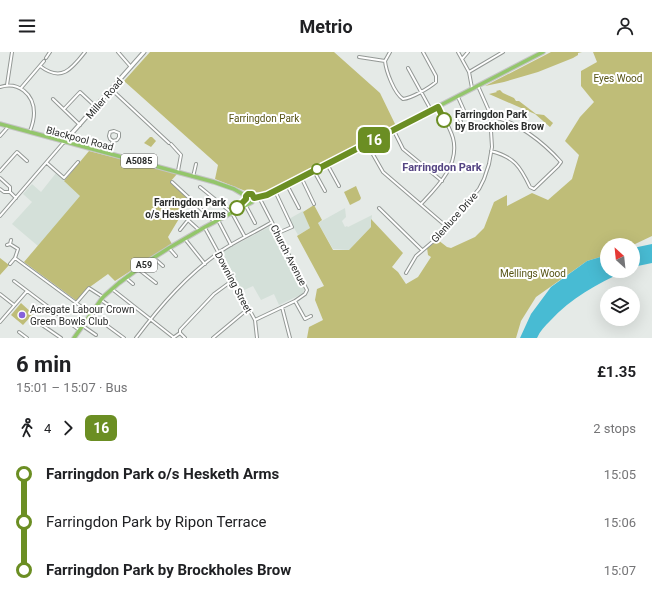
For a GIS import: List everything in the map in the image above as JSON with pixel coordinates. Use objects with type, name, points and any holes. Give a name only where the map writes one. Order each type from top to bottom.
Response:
[{"type":"highway","points":[[254,198],[276,191],[543,52]]},
{"type":"highway","name":"Blackpool Road","points":[[0,124],[178,172],[234,189],[247,201],[251,194],[254,198]]},
{"type":"highway","name":"A59","points":[[74,338],[102,299],[126,278],[169,248],[232,213],[247,201],[254,201],[254,198]]},
{"type":"highway","name":"A59","points":[[232,213],[247,201]]},
{"type":"street","points":[[7,85],[12,52]]},
{"type":"street","points":[[46,58],[50,52]]},
{"type":"street","points":[[40,66],[48,72],[61,73],[72,67],[85,52]]},
{"type":"street","points":[[118,52],[131,67]]},
{"type":"street","name":"Miller Road","points":[[0,216],[144,52]]},
{"type":"street","points":[[390,52],[385,61],[388,75],[401,98],[407,99],[432,86],[437,80],[423,52]]},
{"type":"street","points":[[458,52],[468,72],[472,89]]},
{"type":"street","points":[[462,59],[468,52]]},
{"type":"street","points":[[468,72],[503,52]]},
{"type":"street","points":[[359,57],[385,61]]},
{"type":"street","points":[[21,88],[44,60]]},
{"type":"street","points":[[408,68],[420,92],[432,111]]},
{"type":"street","points":[[0,87],[7,85],[21,88],[28,94],[33,105],[34,113],[30,132]]},
{"type":"street","name":"Glenluce Drive","points":[[406,273],[416,256],[437,238],[479,189],[489,164],[491,151],[490,117],[484,98],[478,86]]},
{"type":"street","points":[[111,89],[181,155],[178,172]]},
{"type":"street","points":[[64,109],[80,92],[96,107]]},
{"type":"street","points":[[458,97],[466,115],[460,120]]},
{"type":"street","points":[[54,99],[80,125]]},
{"type":"street","points":[[421,204],[442,181],[452,159],[453,140],[438,107]]},
{"type":"street","points":[[458,116],[462,122]]},
{"type":"street","points":[[490,117],[498,118],[517,126],[530,135],[561,162],[534,189],[530,188],[522,171],[514,161],[503,154],[491,151]]},
{"type":"street","points":[[0,136],[8,127]]},
{"type":"street","points":[[394,130],[404,149],[442,181]]},
{"type":"street","points":[[108,154],[113,141],[117,140],[119,135],[114,131],[110,132],[109,136],[113,141]]},
{"type":"street","points":[[367,144],[383,172],[447,227]]},
{"type":"street","points":[[0,171],[17,152],[27,162]]},
{"type":"street","points":[[47,163],[64,178],[78,162]]},
{"type":"street","points":[[193,177],[196,164]]},
{"type":"street","points":[[327,164],[339,186]]},
{"type":"street","points":[[314,171],[325,191]]},
{"type":"street","points":[[301,177],[314,204]]},
{"type":"street","points":[[0,178],[10,187],[10,192],[16,198]]},
{"type":"street","points":[[172,182],[216,221],[231,245]]},
{"type":"street","points":[[287,185],[299,208]]},
{"type":"street","points":[[200,187],[232,213],[245,237]]},
{"type":"street","points":[[0,189],[4,192],[10,192]]},
{"type":"street","points":[[276,191],[292,226],[278,233]]},
{"type":"street","points":[[247,201],[255,223]]},
{"type":"street","name":"Church Avenue","points":[[261,202],[307,290],[305,294],[294,301],[305,319],[311,316]]},
{"type":"street","points":[[379,208],[422,250]]},
{"type":"street","points":[[180,230],[188,220],[199,230]]},
{"type":"street","points":[[136,338],[172,293],[205,264],[231,245],[272,222]]},
{"type":"street","name":"Downing Street","points":[[205,227],[255,320],[257,338]]},
{"type":"street","points":[[185,239],[205,264]]},
{"type":"street","points":[[10,244],[11,240]]},
{"type":"street","points":[[7,245],[10,244],[20,249],[10,264]]},
{"type":"street","points":[[169,248],[176,256]]},
{"type":"street","points":[[16,257],[124,338]]},
{"type":"street","points":[[154,258],[163,266]]},
{"type":"street","points":[[138,269],[156,283]]},
{"type":"street","points":[[126,278],[132,284]]},
{"type":"street","points":[[112,289],[173,338],[180,333],[180,330],[214,294],[233,280]]},
{"type":"street","points":[[14,281],[79,330]]},
{"type":"street","points":[[77,302],[89,288],[111,307]]},
{"type":"street","points":[[1,320],[27,291]]},
{"type":"street","points":[[0,294],[14,305]]},
{"type":"street","points":[[255,320],[294,301]]},
{"type":"street","points":[[282,307],[290,338]]},
{"type":"street","points":[[213,338],[249,308]]},
{"type":"street","points":[[32,318],[62,338]]},
{"type":"street","points":[[83,326],[96,335]]},
{"type":"street","points":[[19,332],[27,338]]},
{"type":"street","points":[[180,333],[185,338]]},
{"type":"shaded area","points":[[56,173],[82,196],[38,246],[12,224],[32,202],[23,194],[32,184],[41,192]]},
{"type":"shaded area","points":[[345,208],[346,217],[342,221],[345,227],[348,227],[372,215],[371,227],[349,250],[333,249],[318,223]]},
{"type":"shaded area","points":[[303,211],[310,228],[298,235],[289,219]]},
{"type":"shaded area","points":[[271,226],[273,227],[304,289],[303,293],[300,295],[279,305],[274,294],[261,300],[253,286],[242,291],[222,252]]},
{"type":"green space","name":"Farringdon Park","points":[[150,52],[334,52],[380,93],[396,126],[265,193],[248,192],[215,179],[218,165],[124,81]]},
{"type":"green space","name":"Eyes Wood","points":[[551,52],[582,52],[578,53],[578,55],[573,58],[538,72],[485,86]]},
{"type":"green space","name":"Mellings Wood","points":[[593,52],[652,52],[652,236],[640,242],[640,238],[600,238],[600,257],[587,261],[536,297],[521,321],[516,338],[307,338],[309,327],[323,320],[315,300],[317,289],[324,286],[297,236],[310,228],[303,212],[314,205],[322,220],[318,223],[333,250],[349,250],[371,227],[371,219],[403,253],[392,267],[398,272],[406,284],[418,277],[431,257],[428,255],[427,248],[438,240],[447,247],[451,248],[475,237],[484,228],[494,202],[507,195],[507,206],[532,193],[548,200],[572,179],[579,155],[565,141],[580,117],[594,102],[581,86],[581,71],[597,62]]},
{"type":"green space","points":[[500,90],[514,98],[516,101],[519,101],[536,114],[544,115],[553,123],[550,127],[535,114],[489,94]]},
{"type":"green space","points":[[150,137],[156,141],[151,147],[144,143]]},
{"type":"green space","points":[[89,151],[177,174],[170,182],[187,198],[189,202],[168,237],[172,244],[115,281],[108,274],[87,289],[77,301],[24,262],[80,196],[64,181]]},
{"type":"green space","points":[[356,186],[361,198],[350,205],[344,192]]},
{"type":"green space","points":[[0,258],[9,265],[0,275]]},
{"type":"green space","name":"Acregate Labour Crown Green Bowls Club","points":[[21,303],[33,314],[23,325],[11,315]]},
{"type":"water","points":[[652,244],[652,263],[640,266],[640,247]]},
{"type":"water","points":[[600,257],[600,278],[610,278],[595,286],[567,305],[548,323],[537,338],[520,338],[531,314],[551,287],[587,261]]},
{"type":"bus line","name":"16","points":[[237,208],[246,199],[248,194],[252,194],[254,198],[276,191],[438,107],[444,120]]},
{"type":"place","name":"Farringdon Park by Brockholes Brow","points":[[444,120]]},
{"type":"place","name":"Farringdon Park o/s Hesketh Arms","points":[[237,208]]},
{"type":"place","name":"Acregate Labour Crown Green Bowls Club","points":[[22,315]]},
{"type":"district","name":"Farringdon Park","points":[[442,167]]}]
